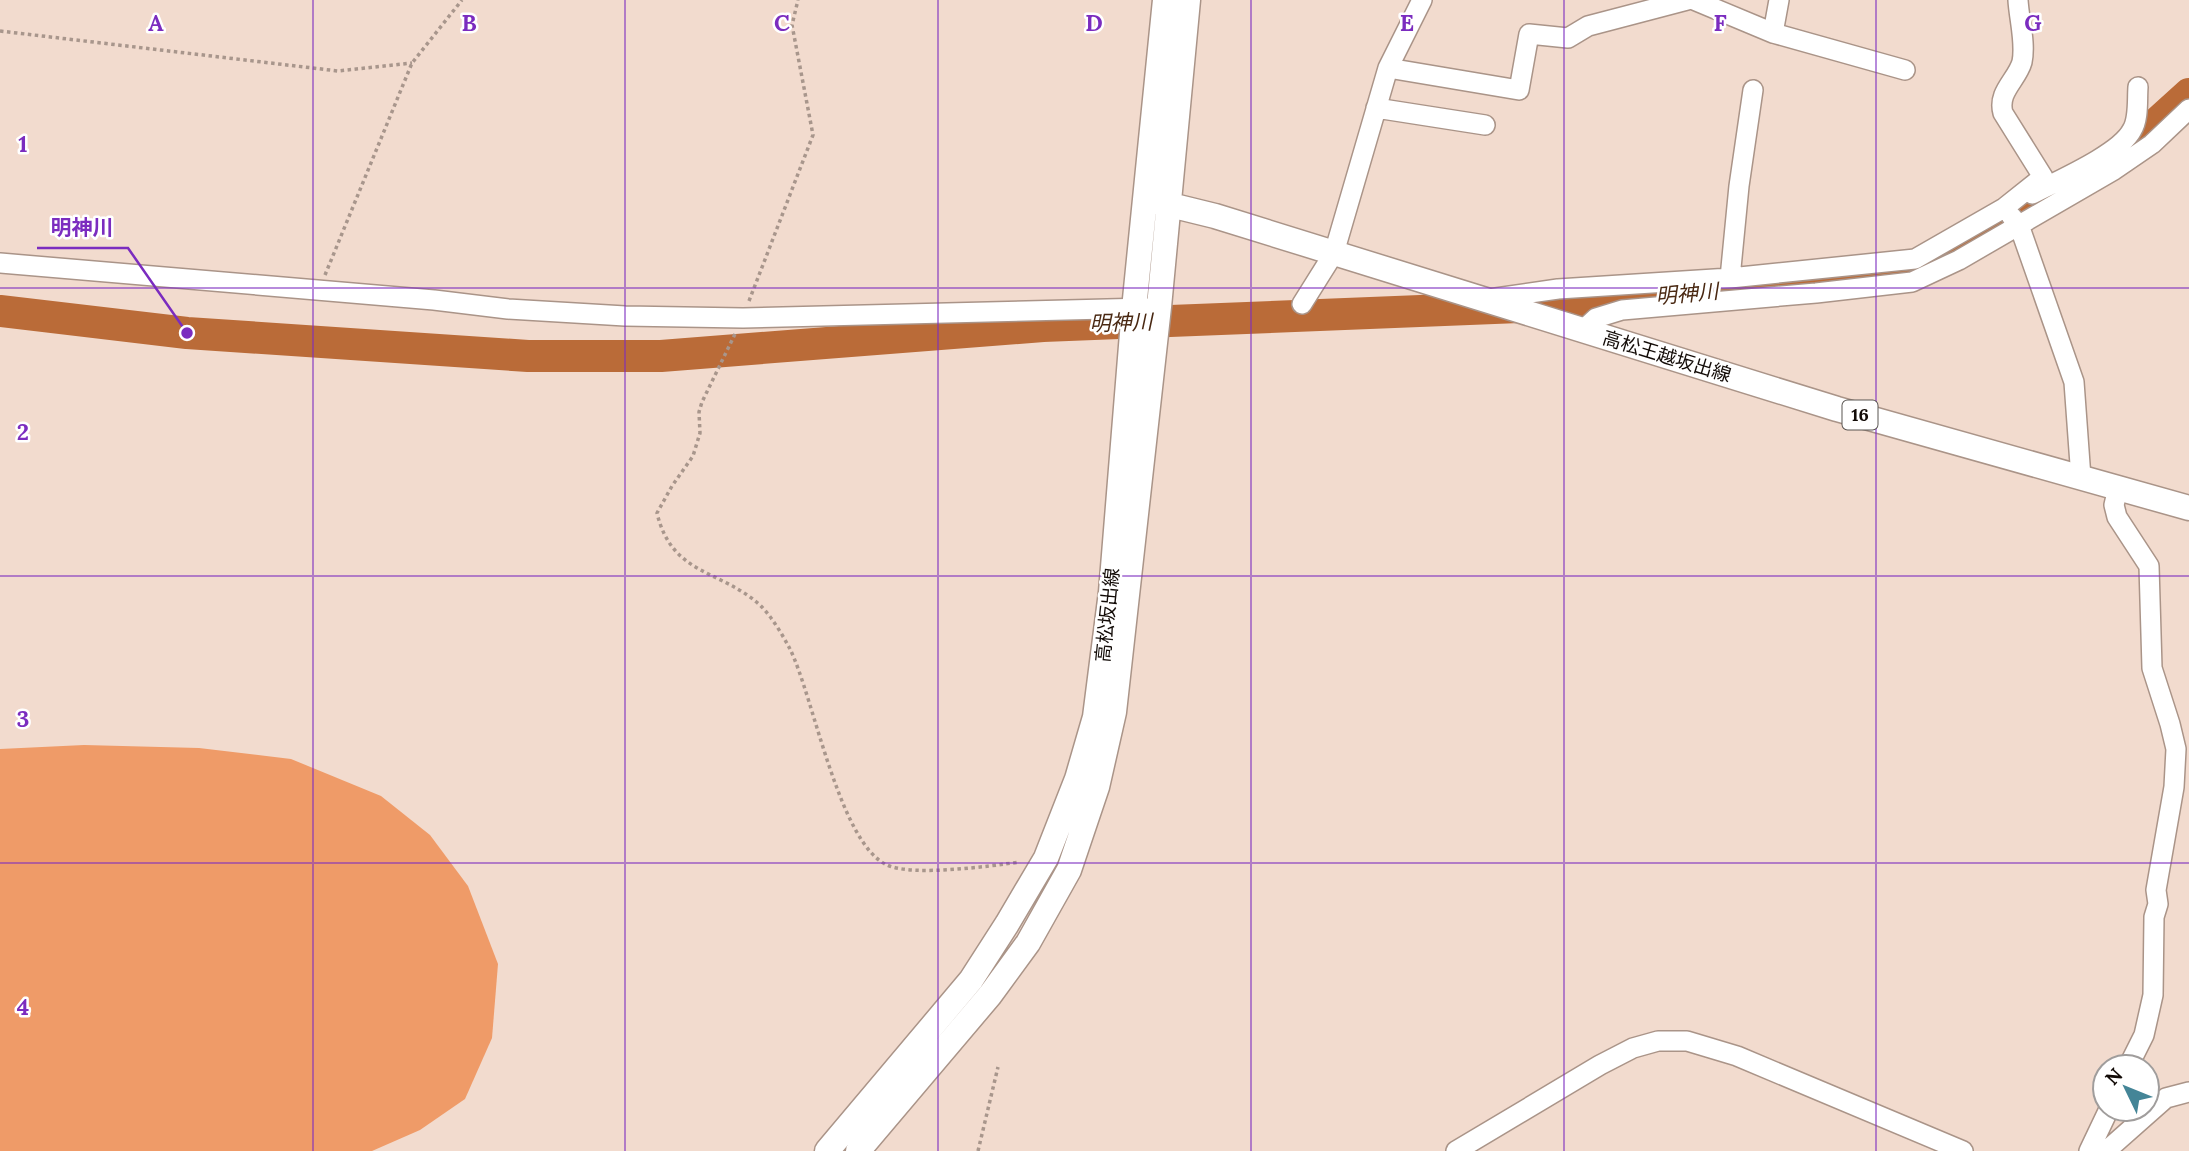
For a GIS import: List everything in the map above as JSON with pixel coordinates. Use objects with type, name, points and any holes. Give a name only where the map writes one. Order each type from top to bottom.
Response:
[{"type":"main road","name":"高松坂出線","points":[[1157,202],[1165,0]]},
{"type":"main road","name":"高松坂出線","points":[[858,1151],[990,995],[1028,943],[1069,870],[1097,787],[1114,712],[1157,202],[1188,0]]},
{"type":"main road","name":"高松王越坂出線","points":[[1157,202],[1334,253],[1837,408],[2189,508]]},
{"type":"main road","name":"高松坂出線","points":[[827,1151],[971,980],[1046,858],[1077,779],[1095,717],[1146,316]]},
{"type":"street","points":[[1302,303],[1334,253],[1388,68],[1422,0]]},
{"type":"street","points":[[1388,68],[1518,90],[1529,34],[1567,38],[1588,26],[1687,0]]},
{"type":"street","points":[[1694,0],[1773,33],[1905,70]]},
{"type":"street","points":[[1773,33],[1779,0]]},
{"type":"street","points":[[2011,203],[2043,177],[2003,113],[2001,105],[2022,62],[2018,0]]},
{"type":"street","points":[[1484,300],[1558,289],[1730,278],[1915,259],[2011,203],[2066,176],[2125,140],[2134,128],[2138,87]]},
{"type":"street","points":[[1730,278],[1752,90]]},
{"type":"street","points":[[1376,108],[1474,129]]},
{"type":"street","points":[[1583,330],[1596,318],[1622,310],[1912,282],[1959,260],[2114,170],[2152,144],[2189,109]]},
{"type":"street","points":[[2011,203],[2074,382],[2081,478]]},
{"type":"street","points":[[0,263],[612,316],[1146,316]]},
{"type":"street","points":[[2118,488],[2114,505],[2117,517],[2149,566],[2151,668],[2171,724],[2176,749],[2174,787],[2156,890],[2158,904],[2154,917],[2153,995],[2144,1035],[2135,1053]]},
{"type":"street","points":[[1456,1151],[1600,1065],[1633,1048],[1658,1041],[1687,1041],[1737,1056],[1963,1151]]},
{"type":"street","points":[[2106,1151],[2166,1098],[2189,1091]]},
{"type":"street","points":[[2089,1151],[2102,1123]]},
{"type":"path","points":[[319,290],[412,63],[462,0]]},
{"type":"path","points":[[798,0],[792,25],[813,135],[743,318],[702,402],[699,412],[700,433],[693,456],[657,513],[662,532],[671,547],[689,563],[760,605],[782,633],[798,666],[834,782],[854,828],[873,853],[887,865],[915,869],[974,869],[1046,858]]},
{"type":"path","points":[[0,31],[338,71],[412,63]]},
{"type":"path","points":[[978,1151],[998,1067]]},
{"type":"shaded area","points":[[84,745],[199,748],[291,759],[381,796],[430,835],[468,886],[498,964],[492,1038],[465,1099],[420,1130],[372,1151],[0,1151],[0,749]]},
{"type":"waterway","name":"明神川","points":[[0,311],[187,333],[528,356],[661,356],[1043,326],[1573,305],[1831,278],[1897,274],[1934,262],[2126,151],[2189,94]]},
{"type":"place","name":"明神川","points":[[187,333]]}]
